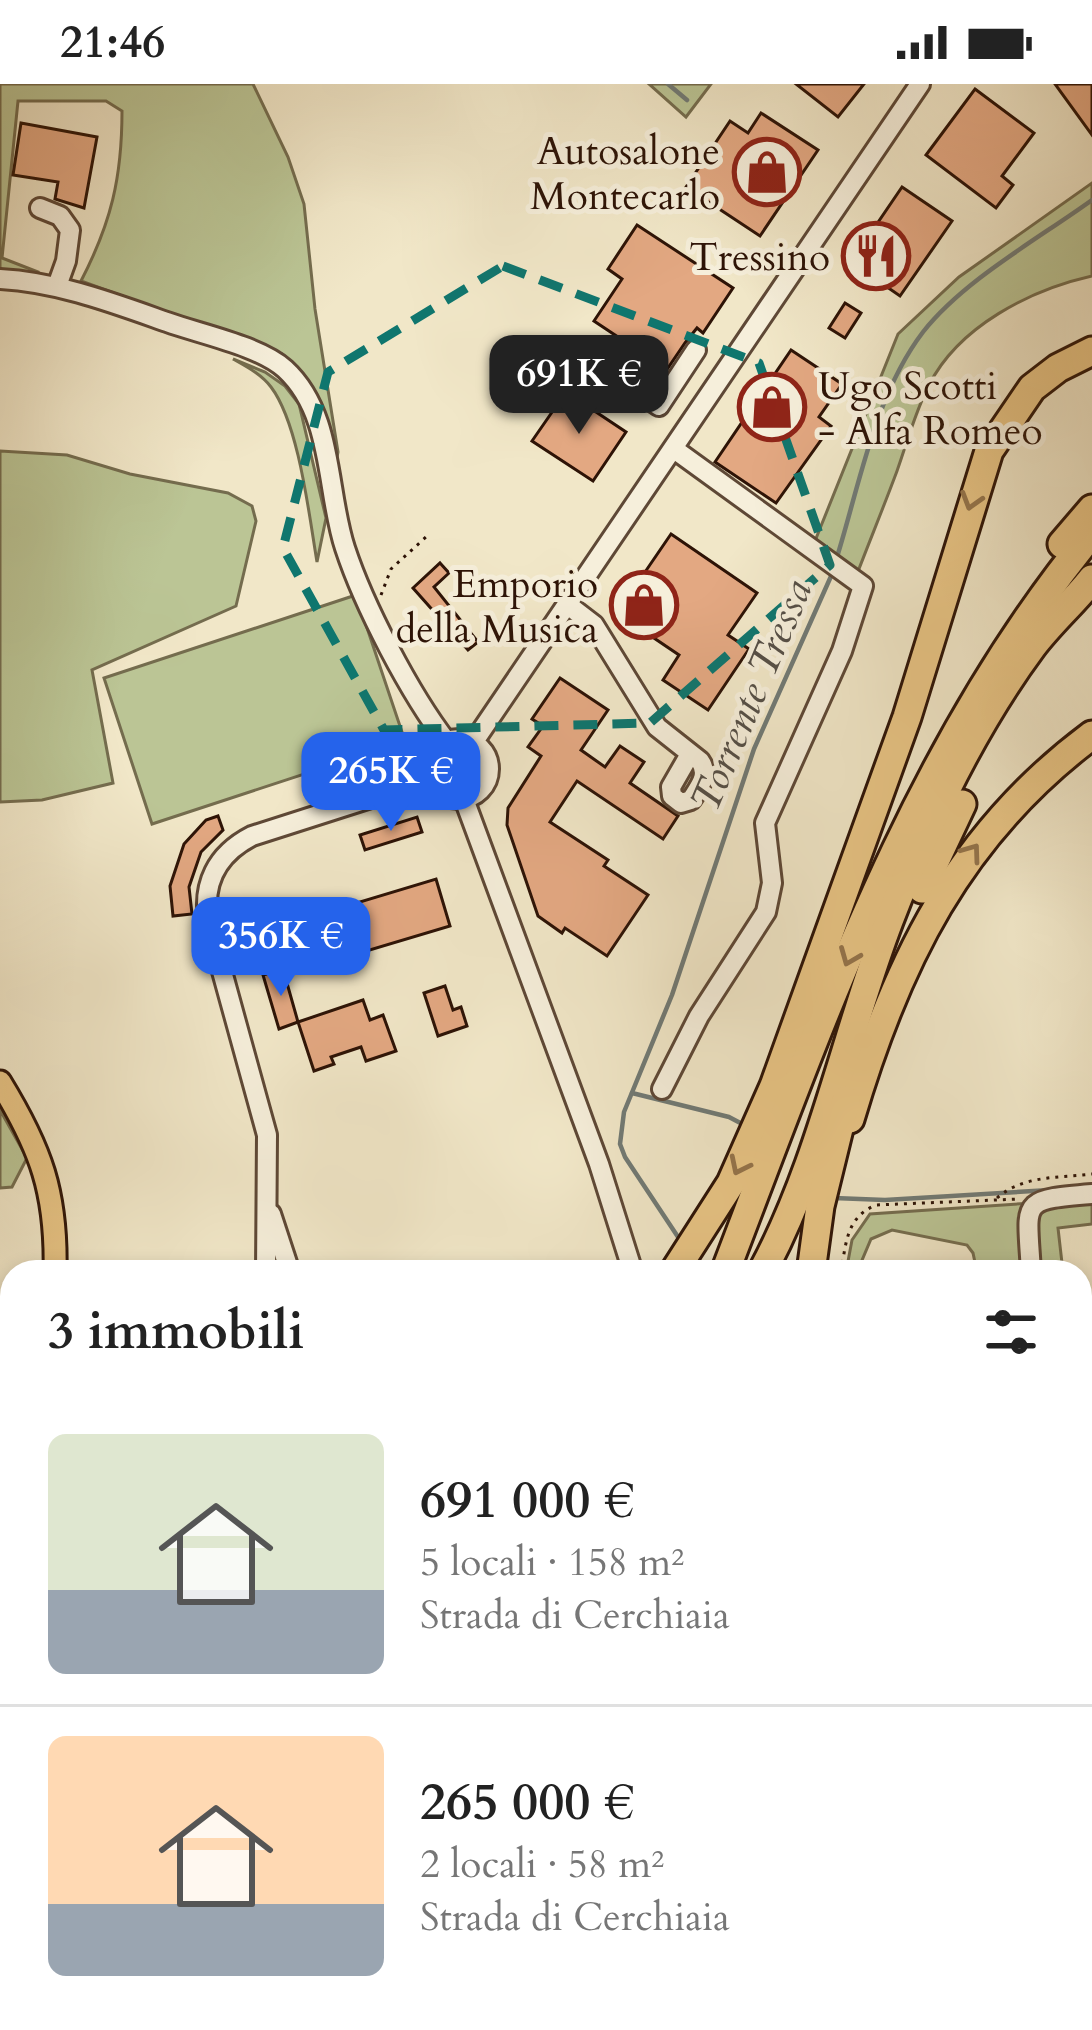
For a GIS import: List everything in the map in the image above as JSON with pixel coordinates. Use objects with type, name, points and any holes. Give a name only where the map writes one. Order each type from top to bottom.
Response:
[{"type":"highway","points":[[682,1260],[738,1169],[774,1085],[919,682],[989,451],[1032,388],[1092,351]]},
{"type":"highway","points":[[829,933],[944,715],[1026,592],[1092,509]]},
{"type":"highway","points":[[730,1260],[871,904],[934,768],[998,660],[1092,533]]},
{"type":"highway","points":[[767,1260],[801,1180],[887,926],[924,838],[1001,695],[1043,632],[1089,583]]},
{"type":"highway","points":[[816,1260],[837,1148],[883,989],[938,854],[1010,716],[1089,583]]},
{"type":"highway","points":[[837,1148],[871,1054],[943,896],[1012,802],[1092,735]]},
{"type":"main road","points":[[0,1082],[30,1133],[50,1182],[55,1260]]},
{"type":"street","points":[[473,742],[920,84]]},
{"type":"street","points":[[40,208],[59,216],[70,230],[70,246],[57,286]]},
{"type":"street","points":[[0,279],[57,286],[268,357],[291,375],[320,434],[345,548],[377,620],[447,742]]},
{"type":"street","points":[[587,358],[659,406],[696,350]]},
{"type":"street","points":[[683,369],[714,390]]},
{"type":"street","points":[[662,1089],[699,1016],[766,912],[772,883],[764,823],[842,651],[863,586],[674,449]]},
{"type":"street","points":[[568,605],[594,626],[657,728],[690,754]]},
{"type":"street","points":[[447,742],[473,742],[485,755],[489,773],[481,790],[464,799],[447,797],[430,779],[431,757],[447,742]]},
{"type":"street","points":[[266,1260],[268,1135],[207,916],[210,879],[230,850],[252,836],[430,779]]},
{"type":"street","points":[[464,799],[594,1149],[630,1260]]},
{"type":"street","points":[[1030,1260],[1028,1225],[1034,1204],[1041,1198],[1092,1194]]},
{"type":"street","points":[[268,1205],[286,1260]]},
{"type":"path","points":[[377,620],[391,569],[426,537]]},
{"type":"path","points":[[995,1200],[1015,1184],[1092,1174]]},
{"type":"path","points":[[843,1260],[850,1226],[865,1209],[876,1205],[1041,1198]]},
{"type":"highlighted area","points":[[503,266],[759,363],[830,565],[650,723],[384,730],[283,548],[328,372]]},
{"type":"green space","points":[[0,84],[253,84],[288,157],[304,204],[338,452],[335,468],[307,383],[282,354],[81,281],[107,219],[120,158],[122,111],[106,101],[18,101],[2,258],[38,272],[37,276],[0,275]]},
{"type":"green space","points":[[649,84],[711,84],[686,117]]},
{"type":"green space","points":[[1092,183],[1092,276],[1045,291],[998,314],[942,364],[920,406],[857,574],[815,541],[898,334],[959,277]]},
{"type":"green space","points":[[233,359],[265,372],[299,404],[326,518],[317,562],[302,471],[281,403],[263,378]]},
{"type":"green space","points":[[0,451],[67,455],[130,474],[228,493],[252,506],[256,521],[236,606],[92,670],[113,783],[42,800],[0,802]]},
{"type":"green space","points":[[356,595],[405,741],[152,824],[104,678]]},
{"type":"green space","points":[[458,750],[472,755],[477,769],[472,783],[458,788],[444,783],[439,769],[444,755]]},
{"type":"green space","points":[[0,1110],[27,1158],[12,1187],[0,1188]]},
{"type":"green space","points":[[1092,1199],[1092,1224],[1058,1228],[1062,1260],[1035,1260],[1037,1214],[1043,1206]]},
{"type":"green space","points":[[1032,1203],[1028,1260],[974,1260],[967,1245],[892,1230],[871,1239],[862,1260],[848,1260],[852,1240],[870,1214]]},
{"type":"building","points":[[796,84],[864,84],[838,117]]},
{"type":"building","points":[[1055,84],[1092,84],[1092,135]]},
{"type":"building","points":[[975,89],[1034,133],[1002,176],[1013,185],[996,208],[926,155]]},
{"type":"building","points":[[761,113],[818,150],[760,236],[686,187],[730,121],[748,133]]},
{"type":"building","points":[[21,123],[97,137],[84,208],[55,199],[58,182],[13,175]]},
{"type":"building","points":[[902,187],[952,221],[900,296],[851,262]]},
{"type":"building","points":[[637,225],[733,288],[703,333],[697,328],[655,387],[631,371],[642,353],[594,321],[622,279],[608,269]]},
{"type":"building","points":[[845,303],[861,313],[845,338],[829,328]]},
{"type":"building","points":[[791,350],[842,384],[819,417],[831,426],[776,503],[715,462]]},
{"type":"building","points":[[566,392],[626,432],[593,481],[532,441]]},
{"type":"building","points":[[671,534],[757,593],[728,635],[749,649],[708,710],[663,680],[679,655],[617,613]]},
{"type":"building","points":[[440,563],[449,573],[434,587],[478,642],[468,650],[413,588]]},
{"type":"building","points":[[560,678],[608,710],[581,750],[605,767],[620,746],[644,762],[630,783],[678,816],[663,839],[577,781],[550,822],[608,860],[604,866],[648,895],[607,956],[538,916],[507,825],[508,808],[541,756],[528,747],[543,726],[532,719]]},
{"type":"building","points":[[381,756],[387,774],[327,794],[321,776]]},
{"type":"building","points":[[218,816],[223,830],[201,852],[189,887],[192,914],[173,916],[170,886],[184,844],[206,820]]},
{"type":"building","points":[[417,817],[422,832],[365,850],[360,835]]},
{"type":"building","points":[[436,879],[450,926],[313,967],[298,921],[314,916],[310,904],[323,900],[327,912]]},
{"type":"building","points":[[283,969],[298,1022],[279,1029],[263,975]]},
{"type":"building","points":[[445,986],[453,1010],[461,1007],[467,1026],[438,1036],[424,993]]},
{"type":"building","points":[[363,1000],[370,1020],[383,1015],[396,1051],[366,1061],[361,1047],[331,1057],[334,1064],[314,1071],[298,1022]]},
{"type":"waterway","points":[[668,84],[687,100]]},
{"type":"waterway","name":"Torrente Tressa","points":[[837,557],[881,411],[923,332],[980,278],[1092,200]]},
{"type":"waterway","name":"Torrente Tressa","points":[[682,1243],[625,1157],[620,1144],[624,1112],[672,995],[754,749],[832,574]]},
{"type":"waterway","points":[[632,1093],[729,1117],[746,1126]]},
{"type":"waterway","points":[[834,1198],[885,1200],[1050,1190]]},
{"type":"place","name":"Autosalone Montecarlo","points":[[767,172]]},
{"type":"place","name":"Tressino","points":[[876,256]]},
{"type":"place","name":"Ugo Scotti - Alfa Romeo","points":[[772,407]]},
{"type":"place","name":"Emporio della Musica","points":[[644,605]]}]
